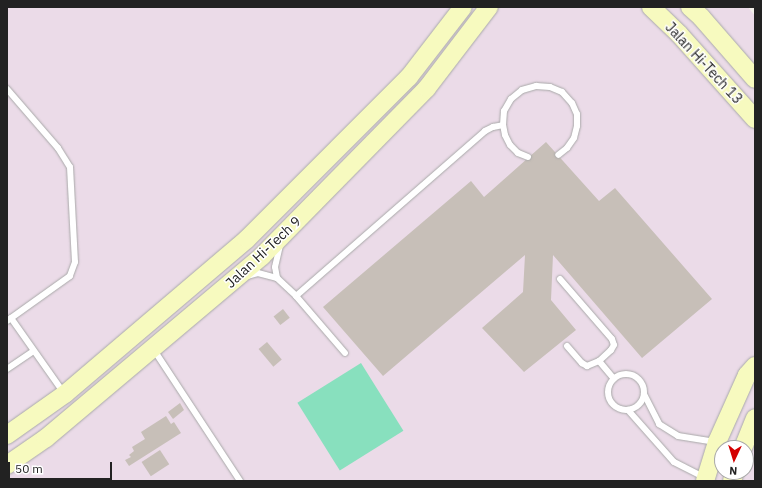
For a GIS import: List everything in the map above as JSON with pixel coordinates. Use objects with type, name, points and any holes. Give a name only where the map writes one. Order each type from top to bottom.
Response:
[{"type":"main road","name":"Jalan Hi-Tech 9","points":[[7,435],[65,394],[247,239],[409,77],[463,7]]},
{"type":"main road","name":"Jalan Hi-Tech 9","points":[[7,465],[46,438],[262,256],[427,88],[489,7]]},
{"type":"main road","name":"Jalan Hi-Tech 13","points":[[651,7],[679,34],[755,119]]},
{"type":"main road","name":"Jalan Hi-Tech 13","points":[[690,7],[755,79]]},
{"type":"main road","points":[[718,440],[747,374],[755,366]]},
{"type":"main road","points":[[746,440],[755,418]]},
{"type":"main road","points":[[708,480],[714,455]]},
{"type":"lane","points":[[528,158],[518,153],[510,145],[505,136],[503,125],[504,111],[511,99],[522,90],[536,86],[550,86],[562,92],[572,103],[576,114],[577,126],[574,138],[567,148],[558,155]]},
{"type":"lane","points":[[7,89],[58,148],[70,167],[75,262],[70,276],[9,319],[65,394]]},
{"type":"lane","points":[[296,296],[485,131],[503,125]]},
{"type":"lane","points":[[277,278],[275,267],[276,258],[289,229]]},
{"type":"lane","points":[[235,280],[258,273],[277,278],[296,296],[345,353]]},
{"type":"lane","points":[[560,279],[612,339],[614,345],[611,350],[599,361],[587,366],[582,363],[567,346]]},
{"type":"lane","points":[[153,348],[240,481]]},
{"type":"lane","points":[[7,369],[34,351]]},
{"type":"lane","points":[[599,361],[614,379]]},
{"type":"lane","points":[[622,375],[635,376],[644,387],[644,394],[640,405],[628,410],[622,410],[611,402],[608,389],[614,379],[622,375]]},
{"type":"lane","points":[[644,394],[659,424],[678,436],[714,442]]},
{"type":"lane","points":[[628,410],[674,462],[708,480]]},
{"type":"shaded area","points":[[7,7],[748,7],[755,16],[755,481],[7,481]]},
{"type":"green space","points":[[361,363],[403,431],[340,471],[297,403]]},
{"type":"building","points":[[546,142],[599,201],[615,188],[712,299],[642,358],[553,255],[551,300],[576,330],[524,372],[482,328],[523,292],[525,255],[383,376],[323,307],[471,181],[484,197]]},
{"type":"building","points":[[283,309],[290,318],[280,325],[274,316]]},
{"type":"building","points":[[267,342],[282,360],[273,367],[259,349]]},
{"type":"building","points":[[180,403],[184,410],[173,419],[168,412]]},
{"type":"building","points":[[166,416],[171,424],[174,422],[181,433],[129,466],[125,460],[131,457],[129,455],[134,451],[132,447],[145,439],[141,432]]},
{"type":"building","points":[[160,450],[169,464],[151,476],[142,462]]}]
